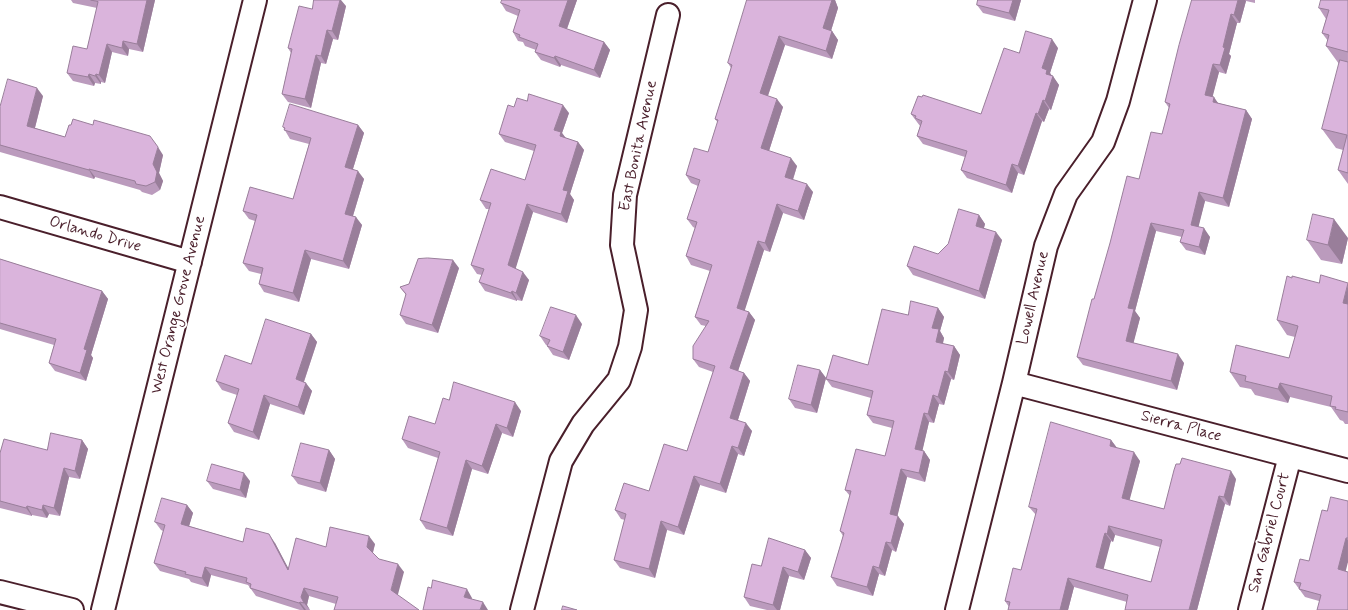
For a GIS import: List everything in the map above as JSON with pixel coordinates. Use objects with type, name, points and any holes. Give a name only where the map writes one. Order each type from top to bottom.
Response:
[{"type":"street","name":"West Orange Grove Avenue","points":[[103,610],[255,0]]},
{"type":"street","name":"Lowell Avenue","points":[[957,610],[1046,246],[1066,194],[1103,142],[1118,101],[1145,0]]},
{"type":"street","name":"East Bonita Avenue","points":[[522,610],[561,461],[583,424],[619,380],[630,347],[636,310],[622,245],[625,195],[668,15]]},
{"type":"street","name":"Orlando Drive","points":[[0,207],[190,262]]},
{"type":"street","name":"Sierra Place","points":[[1014,383],[1348,471]]},
{"type":"street","name":"San Gabriel Court","points":[[1250,610],[1290,456]]},
{"type":"street","points":[[0,592],[72,610]]},
{"type":"building","points":[[91,0],[147,0],[137,44],[123,41],[122,48],[107,44],[99,75],[89,74],[88,77],[67,73],[73,46],[87,49],[98,2]]},
{"type":"building","points":[[314,0],[340,0],[332,31],[327,30],[321,56],[316,55],[305,99],[282,94],[292,49],[288,48],[299,6],[312,9]]},
{"type":"building","points":[[502,0],[568,0],[559,26],[604,42],[594,70],[555,56],[554,58],[535,52],[538,44],[519,37],[520,35],[513,32],[520,10],[501,3]]},
{"type":"building","points":[[747,0],[832,0],[823,28],[832,31],[826,51],[779,36],[760,93],[777,99],[761,148],[791,158],[785,177],[807,184],[798,211],[777,204],[765,243],[758,241],[737,308],[749,312],[730,368],[744,373],[730,418],[746,423],[738,448],[732,446],[720,484],[694,476],[678,527],[661,521],[649,569],[614,560],[626,514],[615,510],[624,483],[649,491],[664,444],[687,451],[715,366],[693,359],[693,346],[709,321],[695,317],[712,265],[686,256],[697,222],[687,219],[700,180],[686,175],[694,148],[708,152],[718,120],[715,119],[732,65],[728,63]]},
{"type":"building","points":[[978,0],[1013,0],[1009,13],[977,5]]},
{"type":"building","points":[[1192,0],[1238,0],[1234,15],[1231,14],[1220,65],[1213,64],[1205,95],[1214,97],[1213,102],[1246,110],[1223,198],[1199,192],[1191,225],[1204,228],[1199,247],[1180,242],[1184,230],[1151,223],[1128,308],[1134,309],[1126,341],[1178,354],[1171,381],[1077,357],[1127,176],[1139,179],[1151,132],[1162,134],[1170,104],[1165,102]]},
{"type":"building","points":[[1321,0],[1348,0],[1348,52],[1326,46],[1329,35],[1322,33],[1329,10],[1319,8]]},
{"type":"building","points":[[1026,31],[1052,39],[1042,68],[1047,70],[1046,74],[1053,76],[1045,101],[1043,100],[1038,114],[1036,113],[1018,166],[1012,164],[1006,185],[961,170],[967,151],[917,136],[922,121],[911,114],[918,96],[922,97],[923,95],[981,114],[1004,48],[1019,53]]},
{"type":"building","points":[[1340,60],[1348,62],[1348,173],[1338,170],[1347,135],[1322,129]]},
{"type":"building","points":[[8,79],[37,88],[27,126],[65,137],[73,119],[93,125],[94,120],[150,136],[158,147],[153,164],[157,172],[155,182],[146,186],[136,184],[135,181],[0,145],[0,107]]},
{"type":"building","points":[[529,94],[563,105],[554,130],[561,132],[560,136],[578,142],[563,190],[568,191],[561,214],[527,204],[508,265],[523,272],[516,293],[512,291],[511,293],[479,282],[484,269],[471,265],[491,203],[480,200],[491,169],[525,180],[536,145],[499,134],[508,105],[514,107],[517,98],[527,101]]},
{"type":"building","points":[[290,104],[358,125],[345,167],[358,171],[345,214],[356,217],[343,261],[305,250],[293,293],[259,284],[263,268],[243,263],[257,215],[243,211],[250,187],[293,199],[311,138],[284,130],[285,128],[283,127]]},
{"type":"building","points":[[959,209],[979,215],[976,226],[996,232],[979,291],[907,266],[914,246],[938,254],[948,244]]},
{"type":"building","points":[[1313,214],[1334,219],[1328,245],[1307,240]]},
{"type":"building","points":[[0,259],[102,291],[84,349],[87,350],[80,373],[49,363],[56,339],[0,323]]},
{"type":"building","points":[[418,259],[453,260],[432,325],[400,315],[406,294],[400,287],[409,284]]},
{"type":"building","points":[[1321,275],[1348,283],[1343,303],[1348,304],[1348,412],[1330,406],[1332,396],[1280,383],[1278,389],[1245,381],[1246,376],[1230,372],[1236,345],[1289,358],[1298,326],[1277,320],[1287,276],[1319,283]]},
{"type":"building","points":[[911,301],[938,308],[932,328],[939,329],[936,342],[954,346],[948,372],[945,371],[938,397],[933,395],[928,414],[924,413],[915,449],[924,451],[919,473],[901,469],[890,514],[898,516],[891,543],[886,542],[879,568],[873,566],[867,587],[831,577],[844,533],[840,531],[851,491],[845,490],[856,449],[885,456],[894,421],[867,415],[873,391],[826,379],[833,355],[868,365],[882,309],[908,315]]},
{"type":"building","points":[[551,307],[576,315],[563,352],[547,346],[550,340],[540,336]]},
{"type":"building","points":[[266,319],[311,334],[296,379],[306,383],[298,407],[264,395],[253,432],[228,423],[239,389],[216,381],[225,355],[251,364]]},
{"type":"building","points":[[798,365],[820,370],[811,405],[789,399]]},
{"type":"building","points":[[454,382],[515,402],[507,428],[496,424],[482,466],[466,460],[447,528],[420,520],[440,452],[402,439],[409,416],[435,424],[443,398],[449,400]]},
{"type":"building","points":[[1051,422],[1111,440],[1110,446],[1134,452],[1122,498],[1164,509],[1176,464],[1180,464],[1182,458],[1231,471],[1224,497],[1219,496],[1189,610],[1125,610],[1128,595],[1068,578],[1060,610],[1008,610],[1010,602],[1005,601],[1013,568],[1021,570],[1037,509],[1029,507]],"holes":[[[1109,526],[1162,540],[1151,582],[1096,567],[1104,536],[1105,533],[1107,534]]]},
{"type":"building","points":[[51,433],[82,440],[75,471],[64,468],[54,508],[43,505],[42,510],[27,506],[26,508],[0,501],[0,453],[4,439],[47,450]]},
{"type":"building","points":[[301,443],[329,450],[320,483],[292,476]]},
{"type":"building","points":[[212,464],[244,473],[240,490],[207,481]]},
{"type":"building","points":[[1331,497],[1348,501],[1348,538],[1346,538],[1338,569],[1348,572],[1348,610],[1317,610],[1321,595],[1299,589],[1301,583],[1294,582],[1300,559],[1309,561],[1322,510],[1327,511]]},
{"type":"building","points":[[162,498],[187,505],[181,524],[243,542],[246,528],[269,534],[288,570],[296,538],[326,547],[330,527],[369,536],[367,547],[379,559],[398,564],[391,590],[419,610],[334,610],[338,597],[304,588],[301,597],[304,603],[299,603],[250,588],[251,584],[246,582],[247,578],[205,567],[202,578],[154,563],[165,525],[155,522]]},
{"type":"building","points":[[769,538],[805,550],[798,572],[783,567],[773,605],[744,597],[752,564],[761,566]]},
{"type":"building","points":[[433,580],[467,589],[464,597],[483,602],[480,610],[423,610],[428,587],[431,588]]},
{"type":"building","points":[[563,606],[577,610],[562,610]]}]
